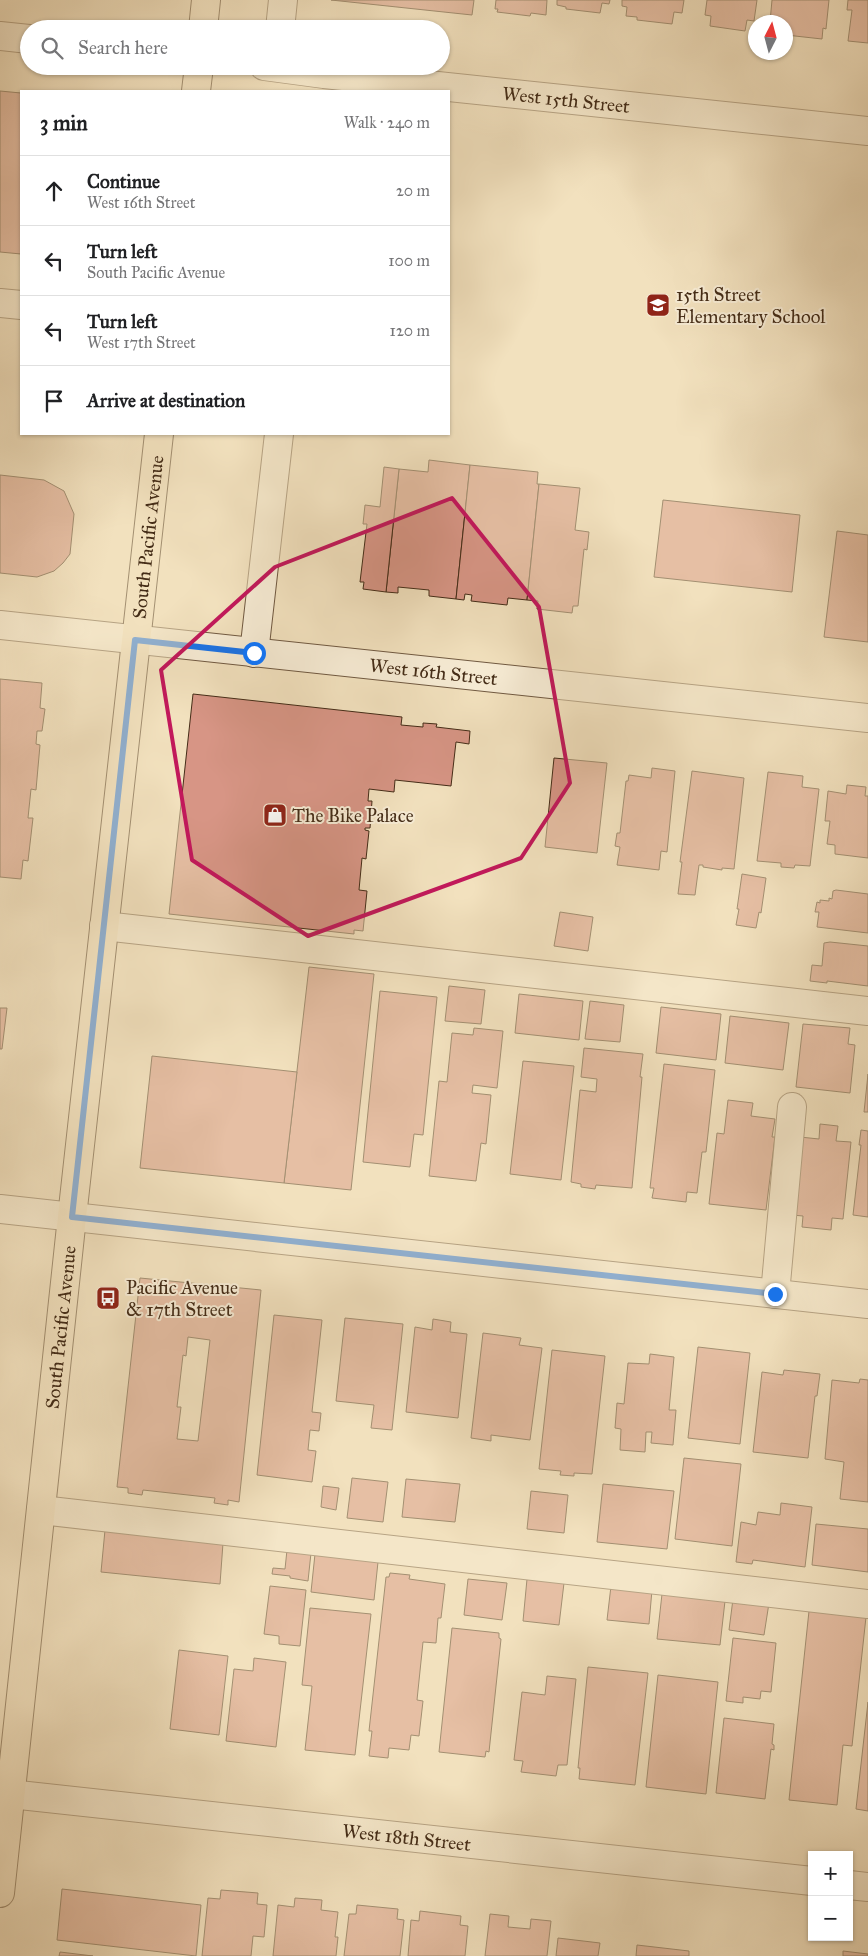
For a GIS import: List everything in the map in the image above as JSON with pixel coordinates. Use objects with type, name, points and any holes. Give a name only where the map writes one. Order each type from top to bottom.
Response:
[{"type":"main road","points":[[204,20],[206,0]]},
{"type":"main road","points":[[196,90],[198,75]]},
{"type":"main road","name":"South Pacific Avenue","points":[[0,1893],[6,1793],[41,1510],[158,435]]},
{"type":"street","points":[[281,20],[283,0]]},
{"type":"street","points":[[0,36],[20,38]]},
{"type":"street","name":"West 15th Street","points":[[298,75],[323,83],[402,90]]},
{"type":"street","name":"West 15th Street","points":[[450,94],[868,131]]},
{"type":"street","points":[[0,303],[20,305]]},
{"type":"street","points":[[254,653],[279,435]]},
{"type":"street","name":"West 16th Street","points":[[0,625],[868,718]]},
{"type":"street","points":[[104,926],[868,1011]]},
{"type":"street","points":[[775,1294],[792,1107]]},
{"type":"street","points":[[0,1209],[868,1304]]},
{"type":"street","points":[[41,1510],[868,1604]]},
{"type":"street","name":"West 18th Street","points":[[6,1793],[808,1880]]},
{"type":"street","points":[[853,1885],[868,1887]]},
{"type":"highlighted area","points":[[452,498],[539,607],[570,783],[521,858],[308,936],[192,860],[161,670],[275,567]]},
{"type":"building","points":[[331,0],[474,0],[472,15]]},
{"type":"building","points":[[496,0],[547,0],[546,15],[531,13],[530,16],[497,12],[498,9],[495,9]]},
{"type":"building","points":[[557,0],[610,0],[609,4],[602,3],[600,13],[566,9],[566,7],[557,5]]},
{"type":"building","points":[[622,0],[684,0],[682,13],[674,12],[672,24],[637,20],[637,17],[626,16],[627,7],[622,6]]},
{"type":"building","points":[[707,0],[757,0],[755,15],[748,15],[745,31],[710,26],[711,16],[705,15]]},
{"type":"building","points":[[772,0],[829,0],[826,29],[823,28],[822,39],[793,36],[793,15],[771,15]]},
{"type":"building","points":[[848,0],[868,0],[868,43],[848,41],[852,10],[847,10]]},
{"type":"building","points":[[0,91],[20,93],[20,254],[0,252]]},
{"type":"building","points":[[429,460],[470,465],[456,599],[429,596],[429,590],[398,587],[398,593],[386,592],[399,469],[428,472]]},
{"type":"building","points":[[470,465],[538,472],[537,484],[539,484],[527,600],[508,598],[507,605],[471,601],[472,595],[465,594],[464,600],[456,599]]},
{"type":"building","points":[[384,467],[399,469],[386,592],[363,589],[364,582],[360,582],[367,524],[363,524],[365,505],[380,507]]},
{"type":"building","points":[[0,475],[44,480],[64,491],[74,514],[70,554],[54,571],[37,577],[0,573]]},
{"type":"building","points":[[539,484],[580,488],[575,530],[589,532],[587,550],[584,549],[578,606],[573,606],[572,613],[537,609],[538,601],[527,600]]},
{"type":"building","points":[[663,500],[800,515],[792,592],[654,577]]},
{"type":"building","points":[[837,531],[868,535],[868,642],[824,637]]},
{"type":"building","points":[[0,679],[42,683],[40,708],[45,709],[42,731],[37,731],[36,744],[40,745],[36,790],[31,789],[28,818],[33,818],[28,861],[23,860],[21,879],[0,877]]},
{"type":"building","name":"The Bike Palace","points":[[193,694],[402,717],[401,725],[423,727],[423,723],[437,724],[436,727],[470,731],[469,744],[456,742],[451,786],[395,780],[394,792],[369,789],[368,801],[372,801],[370,828],[365,828],[365,830],[369,831],[366,859],[362,858],[359,890],[367,891],[363,931],[354,930],[354,934],[169,914]]},
{"type":"building","points":[[554,758],[607,763],[597,853],[545,847]]},
{"type":"building","points":[[652,768],[675,771],[667,852],[661,851],[659,870],[617,865],[620,847],[615,846],[617,833],[620,833],[626,781],[628,781],[629,775],[651,778]]},
{"type":"building","points":[[692,771],[744,778],[734,869],[722,868],[722,870],[699,865],[695,895],[678,894],[682,862],[680,862]]},
{"type":"building","points":[[768,772],[803,776],[802,787],[819,789],[810,866],[795,865],[794,868],[781,867],[781,863],[757,861]]},
{"type":"building","points":[[847,785],[866,787],[865,796],[868,796],[868,858],[835,854],[835,845],[827,844],[830,821],[825,821],[828,791],[846,794]]},
{"type":"building","points":[[742,874],[766,878],[761,913],[759,912],[756,928],[736,925]]},
{"type":"building","points":[[833,891],[868,894],[868,933],[817,927],[819,912],[815,912],[817,902],[820,903],[820,900],[829,901],[829,898],[832,899]]},
{"type":"building","points":[[560,912],[593,917],[588,951],[554,946]]},
{"type":"building","points":[[824,943],[868,946],[868,986],[810,981],[812,965],[822,966]]},
{"type":"building","points":[[309,967],[374,974],[351,1190],[284,1183]]},
{"type":"building","points":[[449,986],[485,990],[481,1024],[445,1021]]},
{"type":"building","points":[[380,991],[437,997],[423,1135],[414,1134],[410,1167],[363,1162]]},
{"type":"building","points":[[519,994],[583,1001],[579,1040],[515,1033]]},
{"type":"building","points":[[590,1001],[624,1005],[620,1042],[585,1039]]},
{"type":"building","points":[[661,1007],[721,1014],[716,1060],[656,1053]]},
{"type":"building","points":[[0,1008],[7,1008],[2,1049],[0,1049]]},
{"type":"building","points":[[730,1016],[789,1023],[783,1070],[725,1063]]},
{"type":"building","points":[[803,1024],[850,1028],[848,1044],[855,1045],[850,1093],[796,1087]]},
{"type":"building","points":[[474,1028],[503,1031],[497,1088],[473,1085],[472,1093],[491,1095],[486,1144],[481,1143],[476,1181],[429,1176],[439,1081],[447,1082],[452,1033],[473,1035]]},
{"type":"building","points":[[584,1048],[643,1054],[632,1188],[596,1185],[595,1189],[581,1187],[581,1184],[571,1182],[580,1090],[596,1092],[597,1079],[581,1077]]},
{"type":"building","points":[[152,1056],[297,1072],[284,1183],[140,1168]]},
{"type":"building","points":[[523,1061],[574,1066],[561,1180],[510,1174]]},
{"type":"building","points":[[664,1064],[715,1070],[706,1152],[702,1152],[697,1193],[687,1192],[686,1202],[652,1198],[654,1188],[650,1188]]},
{"type":"building","points":[[868,1074],[868,1112],[864,1112]]},
{"type":"building","points":[[728,1100],[753,1103],[751,1116],[775,1119],[772,1137],[775,1137],[766,1210],[709,1204],[717,1133],[724,1134]]},
{"type":"building","points":[[820,1124],[838,1126],[836,1141],[851,1142],[843,1219],[832,1218],[831,1230],[802,1227],[803,1216],[792,1215],[800,1137],[819,1139]]},
{"type":"building","points":[[861,1130],[868,1131],[868,1217],[853,1215]]},
{"type":"building","points":[[140,1278],[261,1290],[239,1502],[228,1500],[228,1505],[214,1503],[215,1498],[143,1490],[142,1495],[128,1493],[128,1488],[117,1487]],"holes":[[[188,1337],[210,1340],[198,1441],[177,1439],[181,1407],[177,1407],[183,1355],[186,1356]]]},
{"type":"building","points":[[274,1315],[322,1320],[312,1412],[321,1413],[319,1431],[310,1430],[308,1450],[316,1451],[312,1482],[257,1475]]},
{"type":"building","points":[[345,1318],[403,1324],[392,1430],[371,1428],[374,1405],[336,1401]]},
{"type":"building","points":[[433,1319],[451,1322],[450,1332],[467,1334],[458,1418],[406,1412],[415,1327],[432,1330]]},
{"type":"building","points":[[483,1333],[521,1338],[519,1345],[542,1348],[530,1440],[491,1435],[491,1441],[471,1438]]},
{"type":"building","points":[[698,1347],[750,1353],[740,1444],[688,1438]]},
{"type":"building","points":[[552,1350],[605,1356],[592,1474],[574,1473],[574,1476],[560,1475],[561,1471],[539,1469]]},
{"type":"building","points":[[650,1354],[674,1357],[669,1410],[676,1410],[673,1445],[651,1443],[652,1432],[646,1432],[645,1452],[620,1450],[621,1429],[615,1428],[617,1403],[624,1404],[628,1363],[649,1364]]},
{"type":"building","points":[[784,1370],[820,1374],[817,1396],[815,1396],[808,1458],[753,1452],[762,1372],[783,1375]]},
{"type":"building","points":[[860,1379],[868,1380],[868,1502],[840,1499],[844,1462],[825,1459],[832,1380],[859,1383]]},
{"type":"building","points":[[684,1458],[741,1464],[732,1546],[675,1539]]},
{"type":"building","points":[[352,1478],[388,1482],[383,1522],[347,1518]]},
{"type":"building","points":[[406,1479],[460,1484],[455,1522],[402,1517]]},
{"type":"building","points":[[603,1484],[674,1491],[667,1549],[597,1542]]},
{"type":"building","points":[[323,1486],[339,1488],[336,1510],[321,1507]]},
{"type":"building","points":[[531,1491],[568,1495],[564,1533],[527,1529]]},
{"type":"building","points":[[781,1503],[812,1507],[805,1567],[753,1560],[752,1564],[736,1562],[741,1522],[756,1525],[758,1512],[780,1515]]},
{"type":"building","points":[[816,1524],[868,1529],[868,1572],[812,1565]]},
{"type":"building","points":[[105,1530],[223,1543],[220,1584],[101,1572]]},
{"type":"building","points":[[287,1550],[311,1553],[308,1581],[272,1574],[273,1568],[285,1569]]},
{"type":"building","points":[[315,1554],[378,1562],[374,1600],[311,1592]]},
{"type":"building","points":[[390,1573],[410,1575],[409,1579],[445,1584],[441,1618],[438,1618],[436,1643],[423,1642],[417,1700],[423,1701],[419,1736],[411,1735],[409,1750],[389,1748],[388,1758],[369,1756],[372,1731],[369,1731],[386,1577],[389,1577]]},
{"type":"building","points":[[468,1579],[507,1583],[502,1620],[464,1615]]},
{"type":"building","points":[[527,1579],[564,1583],[559,1625],[523,1621]]},
{"type":"building","points":[[270,1586],[306,1590],[300,1646],[279,1644],[279,1636],[264,1634]]},
{"type":"building","points":[[611,1586],[652,1590],[649,1624],[607,1620]]},
{"type":"building","points":[[662,1594],[725,1601],[720,1645],[657,1639]]},
{"type":"building","points":[[733,1599],[769,1603],[764,1635],[729,1630]]},
{"type":"building","points":[[310,1608],[371,1614],[355,1755],[305,1750],[312,1686],[302,1685]]},
{"type":"building","points":[[809,1611],[866,1617],[852,1746],[843,1745],[837,1805],[789,1800]]},
{"type":"building","points":[[452,1628],[499,1633],[499,1638],[501,1639],[489,1752],[486,1751],[485,1757],[439,1752]]},
{"type":"building","points":[[733,1638],[776,1643],[771,1692],[761,1691],[760,1699],[743,1697],[743,1703],[726,1701]]},
{"type":"building","points":[[179,1650],[228,1656],[219,1735],[170,1729]]},
{"type":"building","points":[[254,1658],[286,1662],[276,1747],[226,1741],[234,1669],[253,1671]]},
{"type":"building","points":[[588,1667],[648,1673],[635,1785],[579,1779],[580,1768],[578,1768]]},
{"type":"building","points":[[658,1675],[718,1682],[706,1794],[646,1787]]},
{"type":"building","points":[[547,1676],[576,1679],[567,1765],[558,1765],[556,1776],[521,1772],[523,1761],[514,1760],[522,1692],[545,1695]]},
{"type":"building","points":[[868,1702],[868,1811],[856,1809]]},
{"type":"building","points":[[724,1718],[774,1724],[772,1744],[774,1745],[774,1750],[771,1749],[765,1799],[716,1793]]},
{"type":"building","points":[[62,1889],[201,1905],[196,1956],[57,1940]]},
{"type":"building","points":[[221,1890],[258,1893],[257,1904],[267,1905],[264,1937],[253,1936],[251,1956],[202,1956],[208,1898],[220,1899]]},
{"type":"building","points":[[295,1898],[322,1900],[321,1910],[338,1912],[335,1937],[338,1937],[336,1956],[273,1956],[278,1905],[294,1907]]},
{"type":"building","points":[[357,1905],[398,1909],[397,1919],[404,1920],[400,1956],[344,1956],[349,1914],[356,1914]]},
{"type":"building","points":[[420,1911],[461,1916],[460,1925],[468,1926],[465,1956],[408,1956],[411,1920],[419,1921]]},
{"type":"building","points":[[490,1914],[509,1916],[508,1927],[530,1929],[531,1919],[551,1921],[547,1956],[485,1956]]},
{"type":"building","points":[[558,1938],[600,1943],[598,1956],[556,1956]]},
{"type":"building","points":[[637,1945],[689,1951],[689,1956],[636,1956]]},
{"type":"building","points":[[843,1951],[868,1954],[868,1956],[843,1956]]},
{"type":"building","points":[[60,1952],[93,1956],[59,1956]]},
{"type":"place","name":"15th Street Elementary School","points":[[658,305]]},
{"type":"place","name":"The Bike Palace","points":[[275,815]]},
{"type":"place","name":"Pacific Avenue & 17th Street","points":[[108,1298]]},
{"type":"route","points":[[254,653],[135,640],[72,1217],[775,1294]]}]
